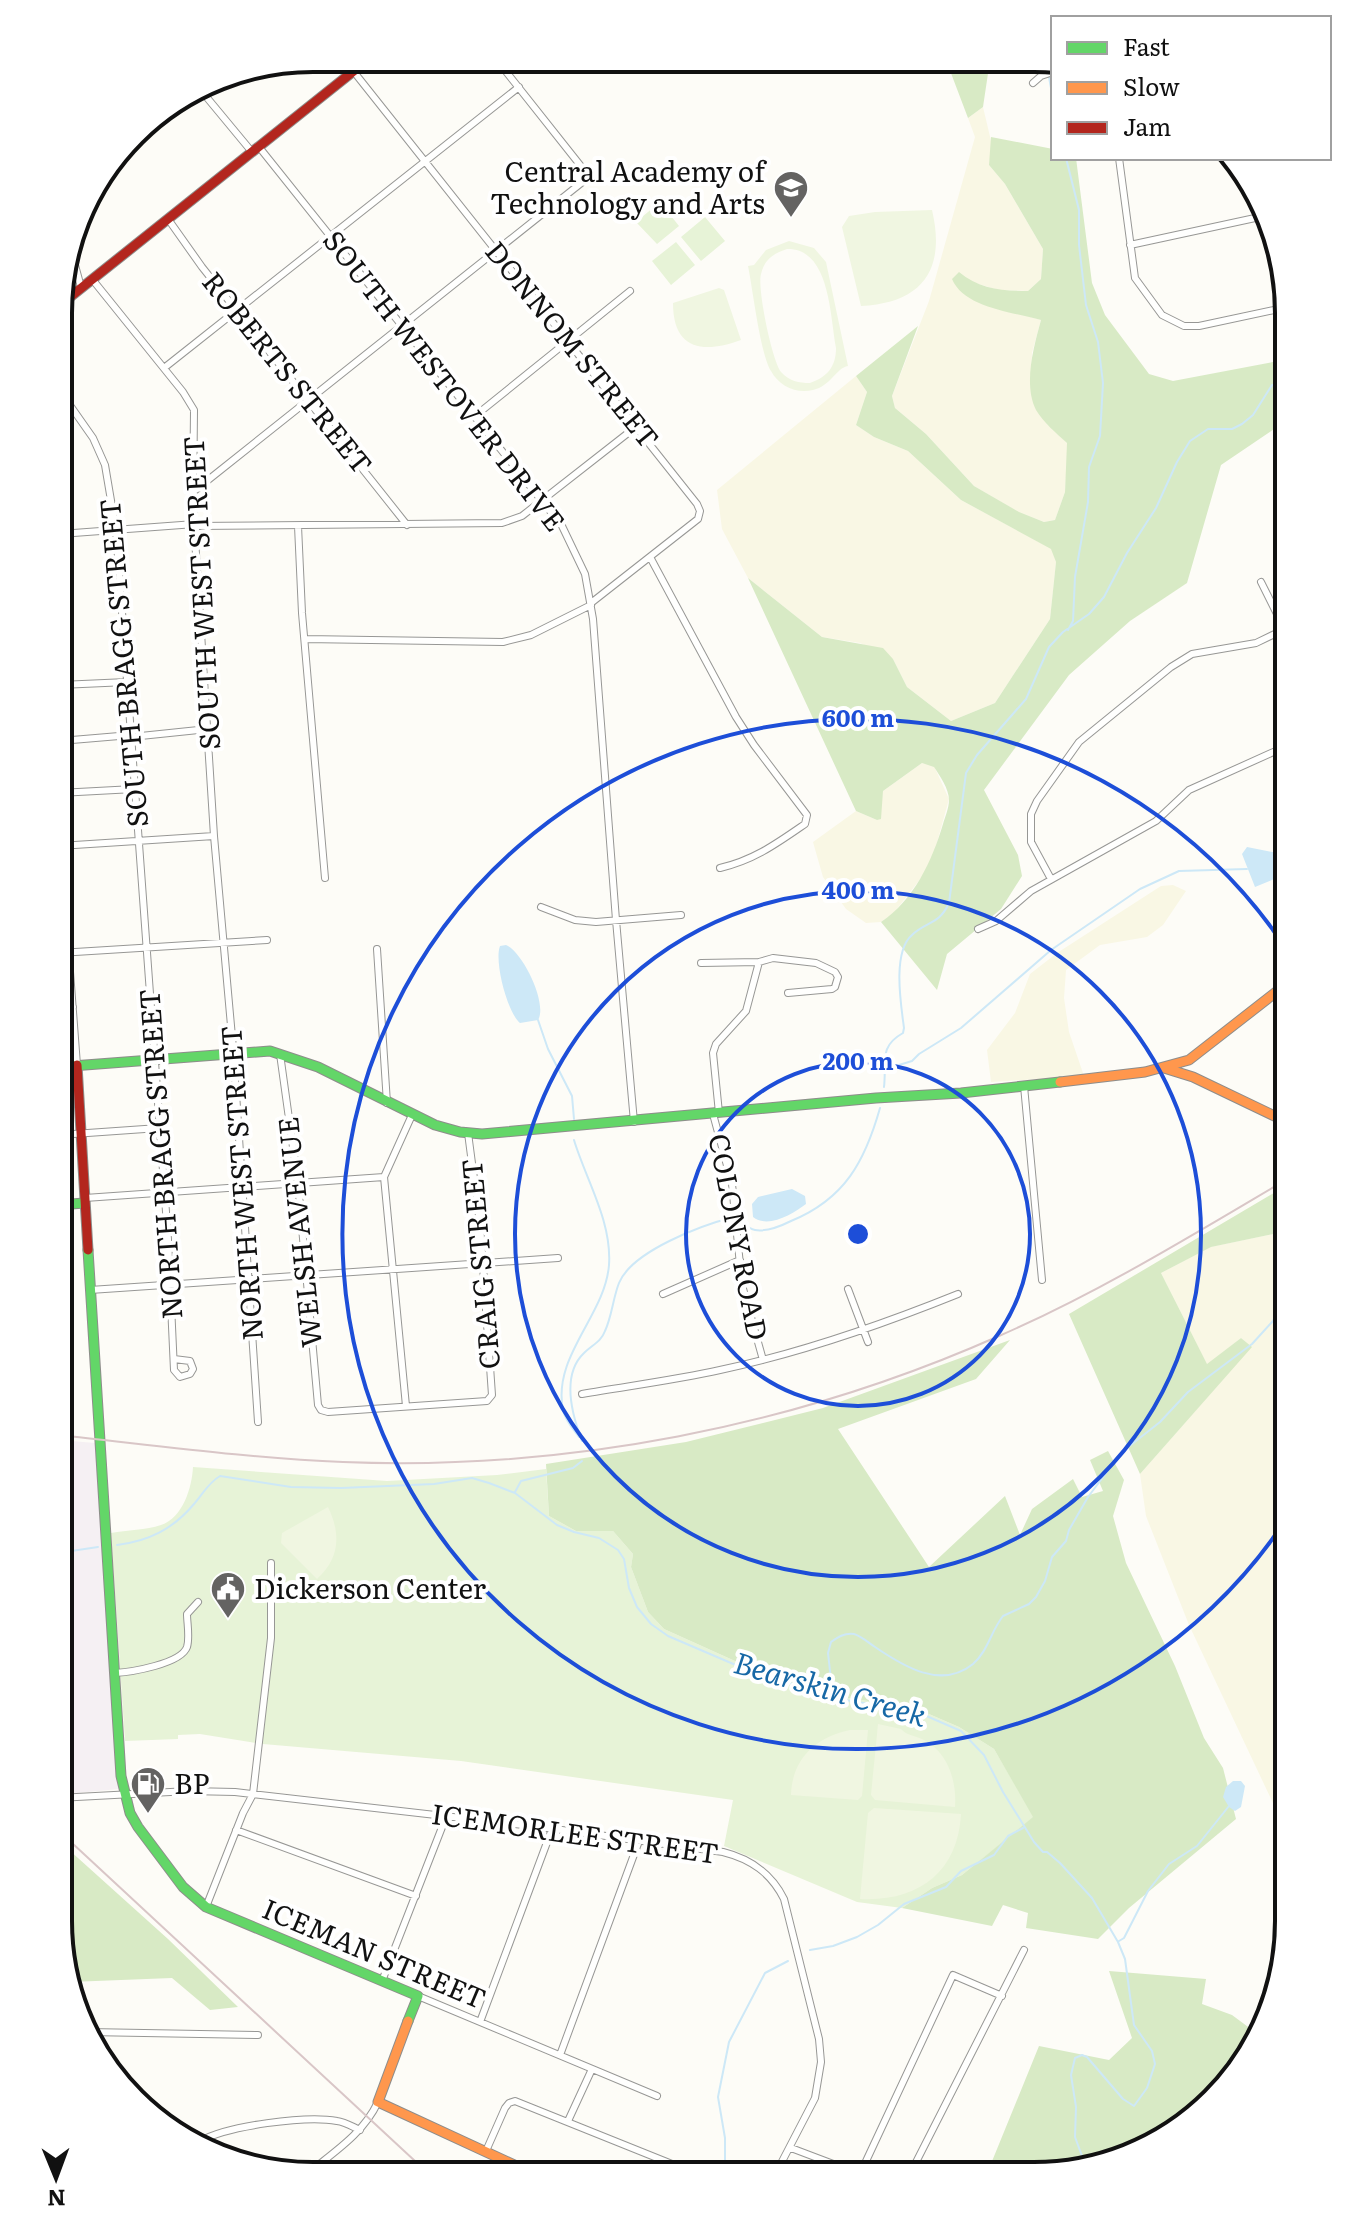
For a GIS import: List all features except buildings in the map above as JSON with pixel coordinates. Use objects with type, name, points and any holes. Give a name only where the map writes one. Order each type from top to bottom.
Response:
[{"type":"main road","points":[[73,294],[352,72]]},
{"type":"main road","points":[[72,1066],[270,1051],[297,1058],[438,1126],[468,1133],[504,1134],[1024,1086],[1164,1068],[1189,1060],[1207,1048],[1275,994]]},
{"type":"main road","name":"ICEMAN STREET","points":[[77,1065],[115,1673],[124,1793],[130,1813],[183,1887],[206,1907],[418,1996]]},
{"type":"main road","points":[[1164,1068],[1193,1077],[1275,1116]]},
{"type":"main road","points":[[72,1203],[84,1201]]},
{"type":"main road","points":[[418,1996],[378,2102],[509,2162]]},
{"type":"street","name":"DONNOM STREET","points":[[358,72],[425,161],[692,495],[700,511],[698,519],[650,557]]},
{"type":"street","points":[[193,492],[497,251],[586,176],[507,72]]},
{"type":"street","points":[[1033,83],[1050,73]]},
{"type":"street","points":[[164,368],[519,87]]},
{"type":"street","name":"SOUTH WESTOVER DRIVE","points":[[207,97],[330,236],[475,416],[562,526],[585,574],[591,604],[634,1122]]},
{"type":"street","points":[[1119,160],[1135,278],[1162,315],[1184,326],[1199,326],[1275,310]]},
{"type":"street","points":[[1130,245],[1256,218]]},
{"type":"street","name":"ROBERTS STREET","points":[[168,219],[202,267],[408,525]]},
{"type":"street","points":[[76,270],[81,287]]},
{"type":"street","name":"SOUTH WEST STREET","points":[[92,279],[193,406],[193,492],[214,836],[225,943]]},
{"type":"street","points":[[475,416],[630,291]]},
{"type":"street","name":"SOUTH BRAGG STREET","points":[[72,408],[93,438],[105,465],[116,530],[147,948]]},
{"type":"street","points":[[72,533],[195,525],[502,523],[522,516],[637,426]]},
{"type":"street","points":[[298,526],[325,878]]},
{"type":"street","points":[[305,639],[503,642],[531,635],[591,604],[650,557],[736,717],[807,815],[805,824],[745,862],[720,868]]},
{"type":"street","points":[[1261,582],[1275,606]]},
{"type":"street","points":[[1051,879],[1031,842],[1031,814],[1079,742],[1171,667],[1192,654],[1256,643],[1275,634]]},
{"type":"street","points":[[72,684],[127,682]]},
{"type":"street","points":[[72,740],[208,729]]},
{"type":"street","points":[[978,929],[996,921],[1031,891],[1156,821],[1189,790],[1275,751]]},
{"type":"street","points":[[72,792],[134,789]]},
{"type":"street","points":[[72,845],[214,836]]},
{"type":"street","points":[[541,907],[575,920],[681,915]]},
{"type":"street","points":[[72,953],[267,940]]},
{"type":"street","name":"NORTH WEST STREET","points":[[225,943],[258,1422]]},
{"type":"street","name":"NORTH BRAGG STREET","points":[[147,948],[174,1359]]},
{"type":"street","points":[[377,949],[387,1103]]},
{"type":"street","points":[[701,963],[759,962],[773,958],[816,963],[835,972],[838,977],[832,989],[788,993]]},
{"type":"street","name":"COLONY ROAD","points":[[759,962],[746,1011],[722,1036],[713,1053],[716,1114],[732,1184],[742,1285],[763,1360]]},
{"type":"street","points":[[72,996],[77,1065]]},
{"type":"street","name":"WELSH AVENUE","points":[[280,1053],[298,1183],[318,1405],[328,1412],[406,1406]]},
{"type":"street","points":[[1024,1086],[1042,1280]]},
{"type":"street","points":[[406,1406],[384,1177],[412,1115]]},
{"type":"street","points":[[72,1134],[159,1128]]},
{"type":"street","name":"CRAIG STREET","points":[[406,1406],[487,1401],[492,1395],[483,1263],[468,1133]]},
{"type":"street","points":[[84,1201],[164,1192],[384,1177]]},
{"type":"street","points":[[90,1290],[558,1258]]},
{"type":"street","points":[[663,1294],[740,1260]]},
{"type":"street","points":[[848,1289],[868,1342]]},
{"type":"street","points":[[582,1394],[763,1360],[863,1329],[958,1294]]},
{"type":"street","points":[[206,1907],[253,1794],[271,1638],[271,1563]]},
{"type":"street","points":[[115,1673],[143,1670],[183,1653],[188,1643],[187,1614],[198,1602]]},
{"type":"street","name":"ICEMORLEE STREET","points":[[72,1797],[189,1791],[253,1794],[552,1829],[735,1855],[764,1871],[784,1899],[819,2039],[821,2062],[815,2098],[783,2162]]},
{"type":"street","points":[[382,1981],[446,1817]]},
{"type":"street","points":[[480,2022],[552,1829]]},
{"type":"street","points":[[236,1830],[416,1896]]},
{"type":"street","points":[[560,2055],[639,1841]]},
{"type":"street","points":[[916,2162],[1024,1950]]},
{"type":"street","points":[[868,2162],[953,1975],[1002,1996]]},
{"type":"street","name":"ICEMAN STREET","points":[[418,1996],[657,2096]]},
{"type":"street","points":[[99,2032],[258,2035]]},
{"type":"street","points":[[568,2121],[592,2069]]},
{"type":"street","points":[[321,2162],[360,2130],[370,2119],[378,2102]]},
{"type":"street","points":[[486,2151],[505,2108],[512,2102],[520,2102],[667,2162]]},
{"type":"street","points":[[208,2138],[224,2130],[317,2120],[342,2122],[360,2130]]},
{"type":"street","points":[[791,2148],[828,2162]]},
{"type":"shaded area","points":[[983,107],[992,145],[989,165],[1005,184],[1043,249],[1041,279],[1028,291],[998,290],[969,281],[959,273],[993,306],[1041,320],[1032,353],[1031,386],[1047,424],[1067,443],[1065,492],[1055,520],[1044,522],[1018,512],[974,486],[926,434],[895,408],[892,396],[929,301],[975,137],[968,118]]},
{"type":"shaded area","points":[[856,376],[867,392],[856,425],[874,437],[908,451],[961,500],[1052,549],[1056,562],[1050,619],[995,703],[951,721],[907,687],[893,659],[860,643],[822,637],[748,578],[722,529],[717,490]]},
{"type":"shaded area","points":[[922,763],[934,766],[949,799],[935,850],[925,873],[893,914],[881,922],[866,923],[846,909],[823,877],[813,842],[856,811],[877,820],[883,791]]},
{"type":"shaded area","points":[[1173,885],[1186,891],[1163,925],[1147,937],[1100,945],[1066,970],[1064,998],[1069,1032],[1084,1076],[991,1082],[987,1050],[1015,1013],[1030,974],[1161,886]]},
{"type":"shaded area","points":[[1274,1234],[1274,1805],[1189,1625],[1146,1516],[1140,1474],[1251,1347],[1241,1338],[1207,1365],[1161,1273],[1210,1247]]},
{"type":"shaded area","points":[[72,1441],[95,1443],[118,1789],[72,1794]]},
{"type":"green space","points":[[951,72],[988,72],[983,107],[968,118]]},
{"type":"green space","points":[[991,137],[1051,149],[1051,160],[1076,160],[1092,283],[1105,315],[1149,374],[1173,381],[1275,362],[1275,429],[1221,465],[1187,583],[1130,621],[1069,675],[984,790],[1018,855],[1022,876],[1001,909],[947,954],[937,990],[881,922],[903,903],[927,865],[948,809],[946,787],[934,767],[922,763],[883,791],[881,819],[856,811],[748,578],[822,637],[883,648],[893,659],[907,687],[951,721],[995,703],[1050,619],[1056,562],[1051,549],[961,500],[908,451],[874,437],[856,425],[867,392],[856,376],[918,326],[892,396],[895,408],[926,434],[974,486],[1019,512],[1044,522],[1055,520],[1065,492],[1067,443],[1050,428],[1032,400],[1031,365],[1041,320],[978,303],[958,289],[952,279],[959,272],[991,288],[1028,291],[1041,279],[1043,249],[1005,184],[989,165]]},
{"type":"green space","points":[[660,202],[679,226],[657,244],[636,222]]},
{"type":"green space","points":[[932,210],[936,249],[925,279],[900,298],[861,306],[842,227],[849,216]]},
{"type":"green space","points":[[705,217],[725,241],[701,261],[681,237]]},
{"type":"green space","points":[[789,241],[814,248],[826,262],[848,366],[819,388],[800,391],[789,388],[774,376],[767,362],[748,266],[754,265],[766,250]],"holes":[[[787,249],[801,252],[820,271],[829,302],[836,348],[829,370],[810,383],[791,379],[777,365],[766,324],[760,282],[764,265],[774,255]]]},
{"type":"green space","points":[[676,242],[695,265],[671,285],[652,261]]},
{"type":"green space","points":[[719,288],[724,290],[741,340],[703,347],[684,339],[674,319],[673,303]]},
{"type":"green space","points":[[1274,1193],[1274,1234],[1211,1247],[1161,1273],[1207,1364],[1241,1338],[1252,1347],[1140,1474],[1069,1314]]},
{"type":"green space","points":[[1010,1340],[976,1379],[838,1429],[929,1567],[1005,1496],[1020,1535],[1032,1509],[1073,1479],[1082,1497],[1103,1491],[1090,1460],[1108,1451],[1124,1480],[1113,1516],[1126,1563],[1175,1666],[1204,1738],[1223,1768],[1236,1819],[1129,1908],[1098,1939],[1026,1928],[1028,1913],[1003,1905],[992,1926],[902,1908],[932,1888],[962,1875],[1033,1817],[994,1749],[959,1727],[915,1708],[848,1698],[746,1666],[664,1629],[648,1612],[631,1567],[633,1554],[613,1531],[576,1531],[549,1516],[546,1464],[686,1442],[823,1408]]},
{"type":"green space","points":[[193,1467],[387,1481],[546,1469],[549,1516],[576,1531],[613,1531],[633,1554],[631,1567],[648,1612],[664,1629],[746,1666],[848,1698],[915,1708],[959,1727],[994,1749],[1034,1817],[962,1875],[932,1888],[902,1908],[857,1902],[724,1846],[733,1800],[461,1761],[263,1744],[200,1734],[178,1735],[178,1739],[125,1741],[111,1533],[149,1528],[169,1521],[185,1501]]},
{"type":"green space","points":[[328,1507],[335,1527],[336,1545],[330,1563],[317,1579],[281,1543],[282,1533]]},
{"type":"green space","points":[[878,1724],[901,1729],[924,1740],[939,1752],[952,1778],[955,1807],[875,1800],[871,1795]]},
{"type":"green space","points":[[850,1730],[868,1730],[862,1796],[858,1800],[791,1795],[796,1771],[808,1752],[827,1738]]},
{"type":"green space","points":[[874,1808],[961,1814],[952,1853],[931,1880],[899,1895],[860,1899],[868,1813]]},
{"type":"green space","points":[[72,1853],[238,2007],[210,2010],[172,1978],[81,1982],[74,1953]]},
{"type":"green space","points":[[1109,1971],[1206,1979],[1202,2004],[1232,2015],[1250,2028],[1225,2068],[1205,2092],[1155,2130],[1126,2144],[1081,2157],[992,2162],[1039,2046],[1109,2060],[1132,2038]]},
{"type":"water","points":[[1247,847],[1275,852],[1275,879],[1255,887],[1242,854]]},
{"type":"water","points":[[506,945],[520,957],[532,979],[540,1003],[538,1020],[520,1023],[511,1008],[499,963],[500,946]]},
{"type":"water","points":[[792,1189],[805,1196],[806,1204],[773,1221],[753,1217],[752,1204],[758,1197]]},
{"type":"water","points":[[1233,1781],[1241,1781],[1245,1786],[1241,1807],[1235,1811],[1223,1797],[1226,1787]]},
{"type":"waterway","points":[[1049,77],[1051,88]]},
{"type":"waterway","points":[[1066,160],[1079,210],[1079,245],[1086,305],[1098,342],[1103,383],[1100,436],[1089,467],[1088,502],[1075,577],[1073,621],[1068,630]]},
{"type":"waterway","points":[[884,1087],[887,1050],[904,1028],[899,979],[902,953],[912,935],[937,919],[949,903],[966,773],[977,755],[1026,699],[1049,647],[1063,632],[1089,614],[1104,597],[1156,508],[1190,441],[1208,429],[1232,429],[1242,424],[1253,415],[1275,385]]},
{"type":"waterway","points":[[886,1069],[912,1061],[961,1028],[1051,950],[1140,889],[1179,871],[1247,869]]},
{"type":"waterway","points":[[538,1020],[548,1049],[572,1096],[574,1119]]},
{"type":"waterway","points":[[582,1441],[572,1408],[573,1372],[584,1353],[603,1335],[619,1283],[626,1271],[669,1241],[720,1221],[734,1217],[752,1229],[764,1230],[783,1225],[826,1202],[839,1190],[859,1161],[880,1108]]},
{"type":"waterway","points":[[574,1140],[602,1217],[609,1249],[605,1284],[572,1354],[562,1390],[564,1414],[579,1437]]},
{"type":"waterway","points":[[821,1691],[831,1680],[828,1653],[831,1642],[847,1634],[859,1636],[910,1668],[922,1672],[948,1675],[961,1672],[973,1664],[1003,1616],[1029,1604],[1036,1597],[1045,1581],[1052,1557],[1066,1541],[1088,1497],[1122,1452],[1160,1422],[1188,1392],[1252,1344],[1274,1318]]},
{"type":"waterway","points":[[515,1492],[521,1481],[573,1468],[582,1461]]},
{"type":"waterway","name":"Bearskin Creek","points":[[117,1545],[150,1537],[169,1527],[220,1476],[291,1487],[341,1488],[434,1484],[472,1478],[515,1493],[557,1525],[599,1538],[618,1550],[624,1559],[629,1588],[637,1607],[651,1624],[668,1636],[745,1669],[844,1700],[915,1711],[961,1731],[984,1755],[1034,1842],[1060,1863],[1092,1898],[1125,1959],[1134,2025],[1152,2051],[1155,2064],[1147,2088],[1134,2106],[1123,2099],[1087,2057],[1082,2055],[1075,2058],[1071,2075],[1076,2107],[1075,2137],[1082,2157]]},
{"type":"waterway","name":"Bearskin Creek","points":[[72,1551],[98,1547]]},
{"type":"waterway","points":[[1119,1941],[1124,1938],[1148,1891],[1169,1864],[1197,1846],[1229,1806]]},
{"type":"waterway","points":[[810,1950],[857,1937],[904,1904],[946,1887],[961,1871],[994,1855],[1008,1836],[1023,1828]]},
{"type":"waterway","points":[[725,2162],[725,2138],[718,2097],[729,2042],[765,1973],[788,1961]]},
{"type":"railway","points":[[72,1436],[272,1458],[427,1463],[511,1459],[595,1450],[678,1436],[760,1418],[841,1395],[921,1368],[999,1336],[1110,1281],[1274,1187]]},
{"type":"railway","points":[[72,1843],[416,2162]]},
{"type":"traffic: fast","points":[[72,1066],[270,1051],[318,1067],[435,1125],[482,1134],[1060,1082]]},
{"type":"traffic: fast","points":[[72,1204],[84,1203]]},
{"type":"traffic: fast","points":[[88,1250],[121,1776],[130,1813],[183,1887],[206,1907],[418,1996],[408,2021]]},
{"type":"traffic: slow","points":[[1060,1082],[1145,1072],[1189,1060],[1275,993]]},
{"type":"traffic: slow","points":[[1164,1068],[1193,1077],[1275,1116]]},
{"type":"traffic: slow","points":[[408,2021],[378,2102],[508,2162]]},
{"type":"traffic: jam","points":[[73,295],[352,72]]},
{"type":"traffic: jam","points":[[77,1065],[88,1250]]},
{"type":"place","name":"Central Academy of Technology and Arts","points":[[791,219]]},
{"type":"place","name":"Dickerson Center","points":[[228,1620]]},
{"type":"place","name":"BP","points":[[148,1815]]}]
